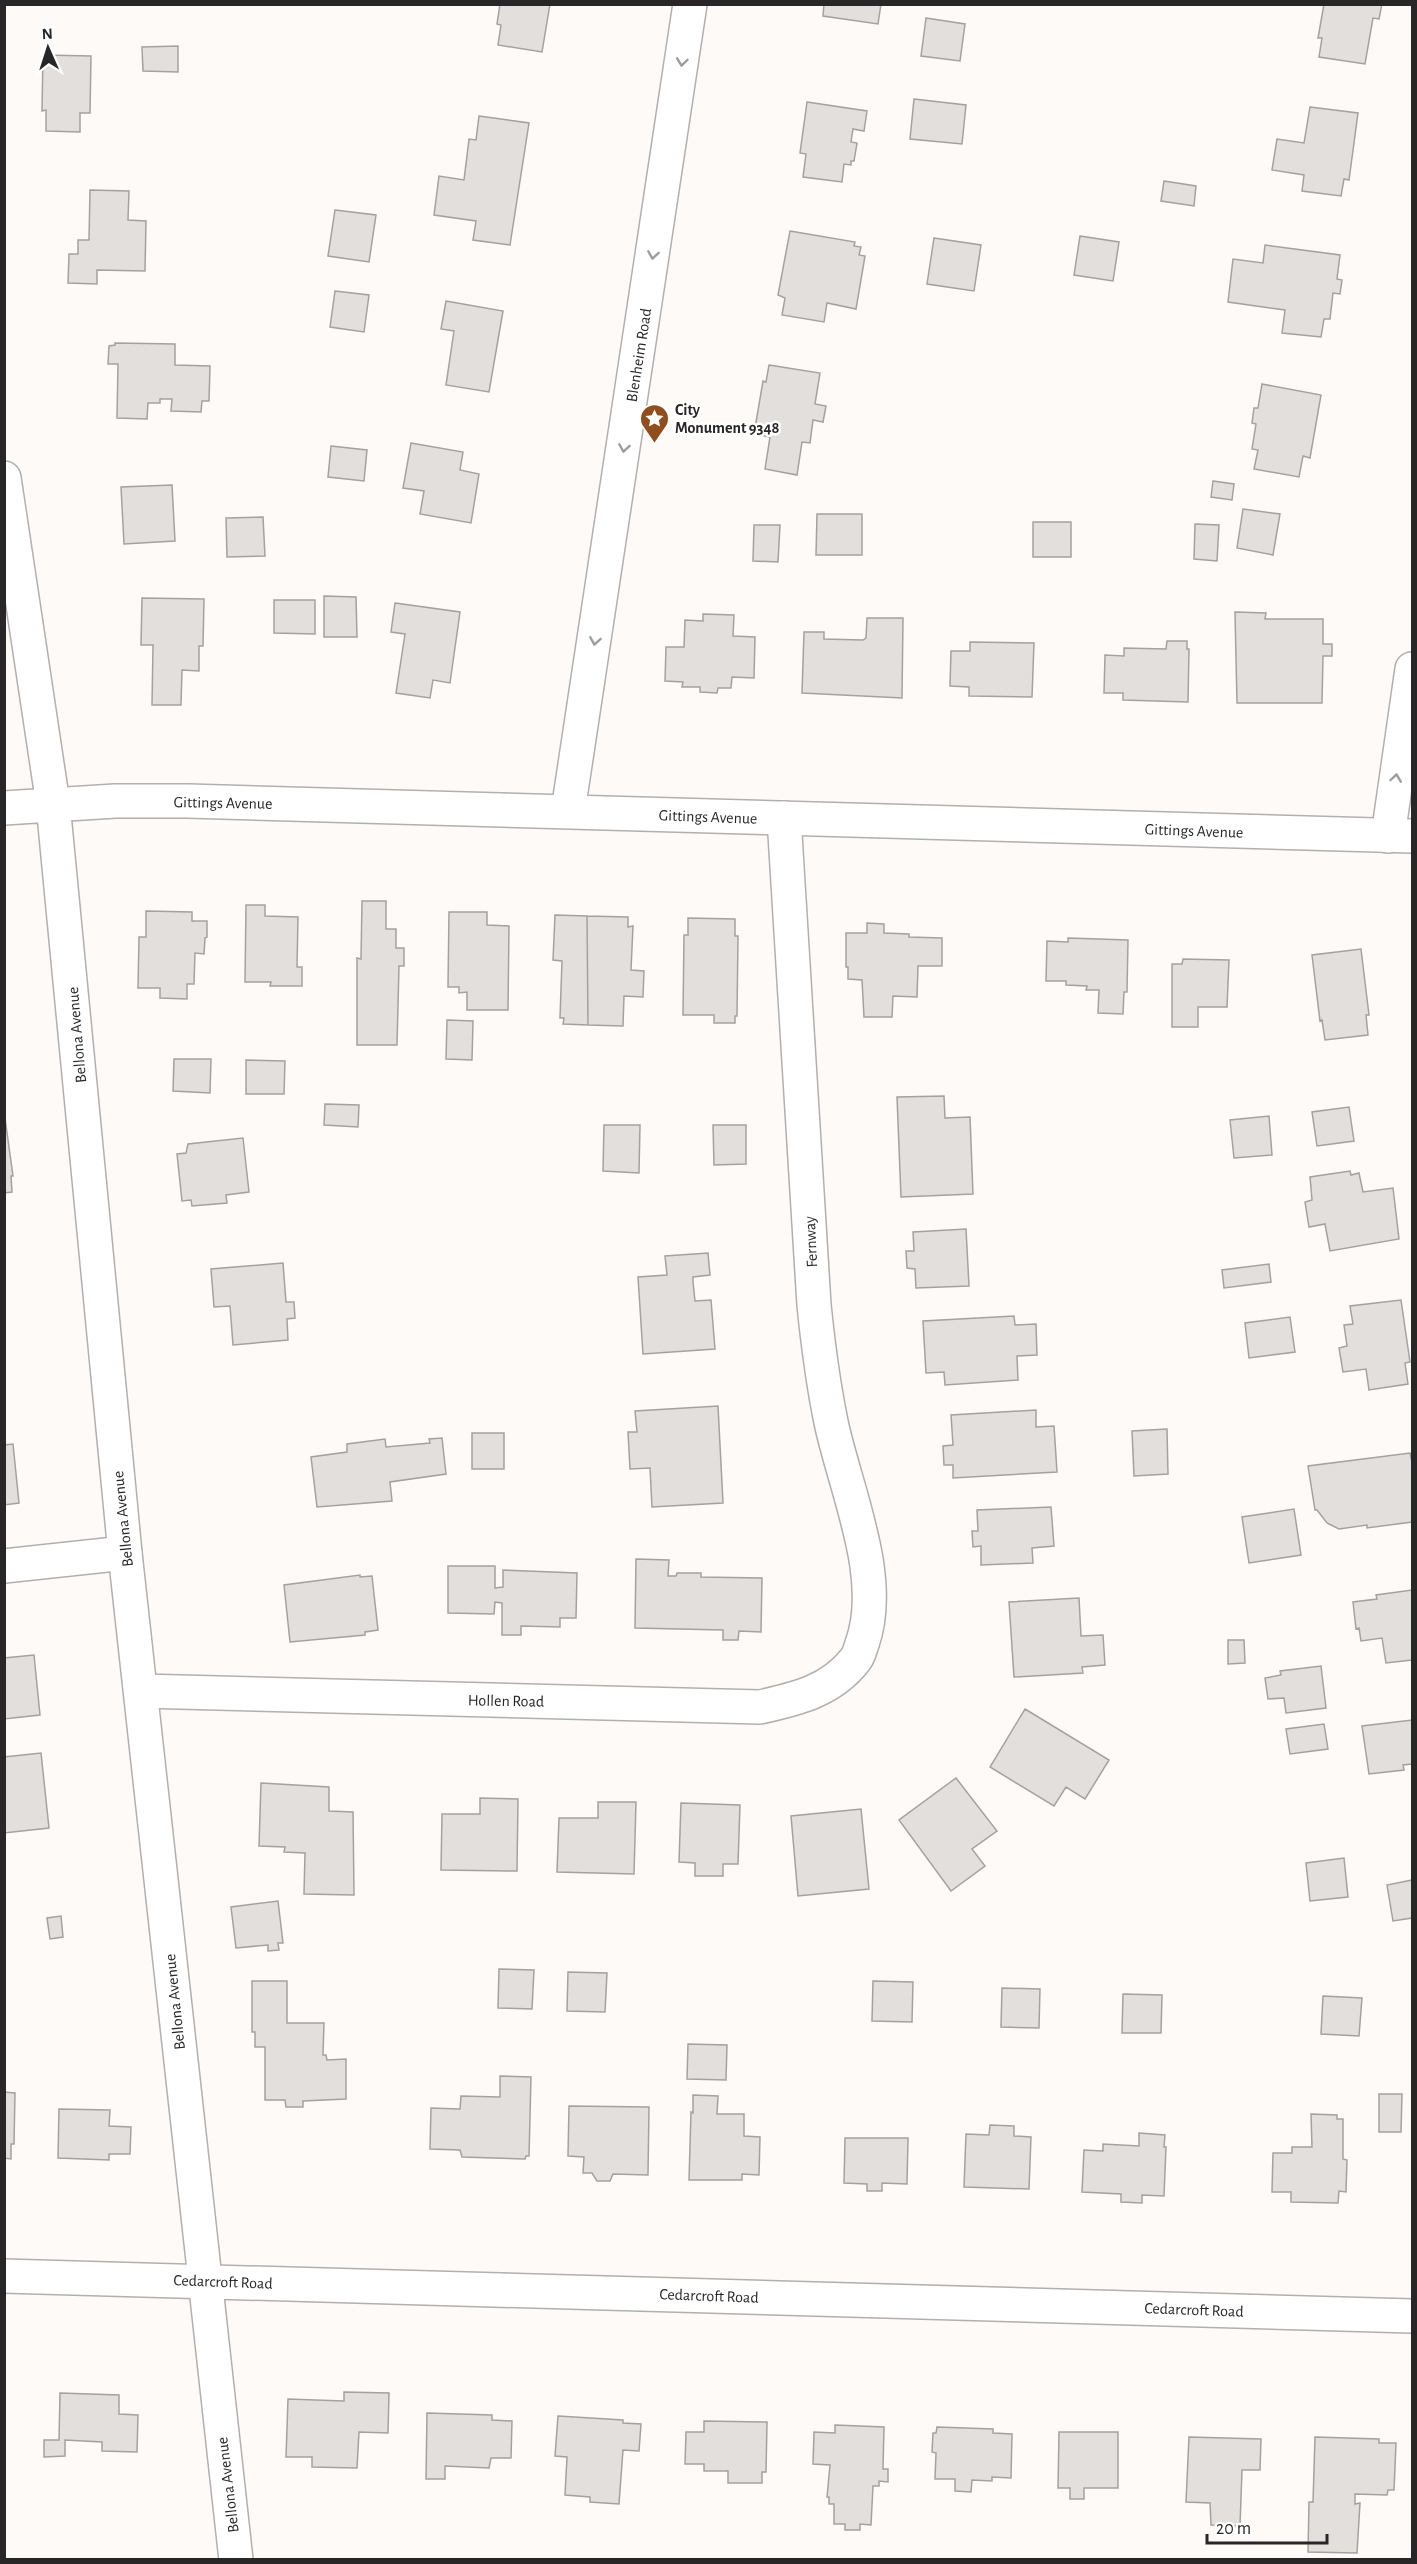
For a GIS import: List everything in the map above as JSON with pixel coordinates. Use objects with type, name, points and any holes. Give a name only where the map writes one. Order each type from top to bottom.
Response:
[{"type":"street","name":"Blenheim Road","points":[[568,812],[690,4]]},
{"type":"street","name":"Bellona Avenue","points":[[4,478],[53,804],[125,1552],[236,2559]]},
{"type":"street","points":[[1400,836],[1413,669]]},
{"type":"street","name":"Gittings Avenue","points":[[4,808],[53,804],[188,801],[1400,836]]},
{"type":"street","name":"Fernway","points":[[784,818],[819,1352],[831,1423],[861,1540],[869,1587],[868,1627],[857,1659]]},
{"type":"street","points":[[4,1566],[125,1552]]},
{"type":"street","name":"Hollen Road","points":[[141,1691],[760,1707],[801,1698],[829,1684],[857,1659]]},
{"type":"street","name":"Cedarcroft Road","points":[[4,2276],[1413,2316]]},
{"type":"building","points":[[500,4],[550,4],[542,52],[498,45],[501,25],[497,24]]},
{"type":"building","points":[[824,4],[881,4],[878,24],[823,16]]},
{"type":"building","points":[[1324,4],[1382,4],[1379,19],[1373,18],[1365,64],[1319,57],[1322,38],[1318,38]]},
{"type":"building","points":[[926,18],[965,24],[960,61],[921,56]]},
{"type":"building","points":[[178,46],[178,72],[143,71],[142,47]]},
{"type":"building","points":[[43,55],[91,56],[90,113],[80,113],[80,132],[46,131],[46,110],[42,111]]},
{"type":"building","points":[[914,99],[966,105],[962,144],[910,139]]},
{"type":"building","points":[[807,102],[867,111],[864,131],[853,129],[851,142],[857,143],[854,161],[851,161],[851,165],[844,164],[842,182],[803,177],[806,154],[800,153]]},
{"type":"building","points":[[1310,107],[1358,113],[1349,180],[1344,179],[1341,196],[1302,191],[1304,175],[1272,170],[1277,139],[1304,143]]},
{"type":"building","points":[[479,116],[529,123],[510,245],[473,240],[476,221],[434,215],[439,176],[464,180],[469,139],[476,140]]},
{"type":"building","points":[[1164,181],[1196,186],[1194,206],[1161,201]]},
{"type":"building","points":[[90,190],[129,191],[128,220],[146,221],[145,271],[97,270],[97,284],[68,283],[69,254],[78,254],[78,240],[89,240]]},
{"type":"building","points":[[335,210],[376,215],[369,262],[328,256]]},
{"type":"building","points":[[790,231],[855,242],[854,246],[861,247],[859,255],[865,256],[856,309],[827,303],[824,322],[782,315],[785,298],[778,295]]},
{"type":"building","points":[[1080,236],[1119,242],[1113,281],[1074,275]]},
{"type":"building","points":[[934,238],[981,245],[974,291],[927,284]]},
{"type":"building","points":[[1265,245],[1340,255],[1337,279],[1342,280],[1340,294],[1333,293],[1330,319],[1324,319],[1321,337],[1282,333],[1285,310],[1228,302],[1233,259],[1263,263]]},
{"type":"building","points":[[335,291],[369,295],[364,332],[330,327]]},
{"type":"building","points":[[446,301],[503,311],[489,392],[446,385],[454,331],[441,329]]},
{"type":"building","points":[[115,343],[175,344],[175,365],[210,366],[209,401],[202,401],[201,412],[171,411],[172,399],[160,399],[160,403],[148,403],[147,419],[117,418],[118,364],[108,364],[109,346]]},
{"type":"building","points":[[769,365],[820,373],[815,404],[826,406],[823,422],[813,420],[810,443],[802,442],[797,475],[765,469],[770,437],[754,434],[763,381],[766,382]]},
{"type":"building","points":[[1262,384],[1321,395],[1310,458],[1303,456],[1299,477],[1254,469],[1258,450],[1252,449],[1256,424],[1252,423],[1254,408],[1258,408]]},
{"type":"building","points":[[411,443],[463,452],[460,470],[479,474],[471,523],[420,514],[424,491],[403,488]]},
{"type":"building","points":[[331,446],[367,450],[364,481],[328,477]]},
{"type":"building","points":[[1213,481],[1234,484],[1232,500],[1211,497]]},
{"type":"building","points":[[172,485],[175,541],[124,544],[121,487]]},
{"type":"building","points":[[1243,509],[1280,514],[1273,555],[1237,548]]},
{"type":"building","points":[[817,514],[862,514],[862,555],[816,555]]},
{"type":"building","points":[[263,517],[265,556],[227,557],[226,518]]},
{"type":"building","points":[[1033,522],[1071,522],[1071,557],[1033,557]]},
{"type":"building","points":[[1195,524],[1219,525],[1217,561],[1194,559]]},
{"type":"building","points":[[754,525],[780,525],[778,562],[753,561]]},
{"type":"building","points":[[324,596],[356,597],[357,637],[324,637]]},
{"type":"building","points":[[142,598],[204,599],[203,646],[199,646],[199,671],[182,670],[181,705],[152,705],[153,645],[141,645]]},
{"type":"building","points":[[274,600],[315,600],[315,634],[274,633]]},
{"type":"building","points":[[395,603],[460,612],[450,683],[433,680],[430,698],[396,693],[405,634],[391,632]]},
{"type":"building","points":[[1235,612],[1266,613],[1265,619],[1323,619],[1323,644],[1332,644],[1332,656],[1323,656],[1322,703],[1237,703]]},
{"type":"building","points":[[703,614],[734,615],[733,636],[755,637],[754,678],[732,677],[731,688],[718,688],[717,693],[700,692],[700,687],[682,687],[683,682],[665,681],[666,647],[684,647],[685,620],[703,621]]},
{"type":"building","points":[[867,618],[903,618],[902,698],[802,693],[804,632],[824,632],[824,639],[863,640],[866,638]]},
{"type":"building","points":[[1167,641],[1187,641],[1187,649],[1189,649],[1188,702],[1123,700],[1123,693],[1104,693],[1105,655],[1124,656],[1124,648],[1166,649]]},
{"type":"building","points":[[970,642],[1034,643],[1032,697],[969,696],[969,687],[950,686],[951,651],[970,651]]},
{"type":"building","points":[[362,901],[386,901],[386,929],[396,929],[396,948],[404,948],[404,966],[399,966],[397,1045],[357,1045],[357,958],[361,959]]},
{"type":"building","points":[[246,905],[265,905],[265,916],[298,917],[297,967],[302,967],[302,986],[270,986],[271,982],[245,982]]},
{"type":"building","points":[[146,911],[192,912],[192,921],[207,921],[204,954],[195,953],[194,984],[187,984],[187,999],[160,998],[160,988],[138,988],[139,937],[146,937]]},
{"type":"building","points":[[449,912],[487,912],[487,925],[509,926],[508,1010],[467,1010],[467,992],[459,993],[459,987],[448,987]]},
{"type":"building","points":[[555,915],[587,916],[588,1025],[563,1024],[564,1018],[560,1018],[562,961],[553,960]]},
{"type":"building","points":[[587,916],[628,917],[628,927],[633,926],[631,970],[644,971],[643,997],[624,996],[623,1026],[588,1025]]},
{"type":"building","points":[[688,918],[735,919],[735,936],[738,936],[735,1023],[714,1023],[714,1015],[683,1015],[684,935],[688,935]]},
{"type":"building","points":[[867,923],[884,924],[884,933],[909,934],[909,937],[942,938],[942,966],[918,966],[917,997],[893,996],[892,1017],[864,1017],[862,980],[848,979],[846,933],[867,933]]},
{"type":"building","points":[[1068,938],[1128,940],[1127,992],[1124,992],[1123,1014],[1098,1013],[1099,990],[1086,990],[1087,986],[1066,985],[1066,981],[1046,981],[1047,941],[1068,942]]},
{"type":"building","points":[[1361,949],[1369,1015],[1366,1015],[1368,1035],[1325,1040],[1322,1020],[1320,1021],[1312,955]]},
{"type":"building","points":[[1183,959],[1229,960],[1227,1007],[1198,1007],[1198,1027],[1172,1027],[1172,964],[1182,964]]},
{"type":"building","points":[[447,1020],[473,1021],[472,1060],[446,1059]]},
{"type":"building","points":[[174,1059],[211,1059],[210,1093],[173,1091]]},
{"type":"building","points":[[246,1060],[285,1061],[284,1094],[246,1094]]},
{"type":"building","points":[[944,1096],[945,1118],[970,1117],[973,1194],[901,1197],[897,1097]]},
{"type":"building","points":[[325,1104],[359,1105],[358,1127],[324,1125]]},
{"type":"building","points":[[1349,1107],[1354,1141],[1317,1146],[1312,1112]]},
{"type":"building","points":[[4,1111],[13,1176],[11,1176],[12,1192],[4,1193]]},
{"type":"building","points":[[1269,1116],[1272,1155],[1234,1158],[1230,1120]]},
{"type":"building","points":[[604,1125],[640,1125],[639,1173],[603,1171]]},
{"type":"building","points":[[713,1125],[746,1125],[746,1164],[714,1165]]},
{"type":"building","points":[[243,1138],[249,1192],[226,1195],[227,1203],[192,1206],[191,1200],[182,1201],[177,1154],[186,1153],[188,1144]]},
{"type":"building","points":[[1350,1171],[1351,1175],[1359,1173],[1363,1192],[1393,1188],[1399,1239],[1330,1251],[1325,1224],[1309,1227],[1305,1202],[1312,1200],[1310,1177]]},
{"type":"building","points":[[966,1229],[969,1286],[916,1288],[915,1269],[907,1268],[906,1251],[914,1251],[913,1232]]},
{"type":"building","points":[[708,1253],[710,1275],[693,1277],[693,1282],[695,1301],[711,1300],[715,1349],[643,1354],[638,1277],[667,1275],[665,1256]]},
{"type":"building","points":[[283,1263],[286,1302],[294,1302],[295,1318],[287,1319],[288,1340],[233,1345],[230,1306],[214,1307],[211,1269]]},
{"type":"building","points":[[1269,1264],[1271,1282],[1224,1288],[1222,1270]]},
{"type":"building","points":[[1401,1300],[1410,1362],[1405,1363],[1408,1384],[1369,1390],[1366,1369],[1343,1372],[1339,1348],[1347,1346],[1344,1325],[1353,1324],[1350,1306]]},
{"type":"building","points":[[1014,1316],[1015,1325],[1036,1324],[1037,1355],[1017,1356],[1018,1380],[945,1385],[944,1372],[926,1373],[923,1321]]},
{"type":"building","points":[[1290,1317],[1295,1352],[1249,1358],[1245,1323]]},
{"type":"building","points":[[718,1406],[723,1503],[652,1507],[650,1468],[630,1469],[628,1432],[637,1432],[635,1411]]},
{"type":"building","points":[[1036,1410],[1036,1427],[1054,1426],[1057,1472],[953,1478],[953,1465],[944,1465],[943,1446],[953,1445],[951,1415]]},
{"type":"building","points":[[1167,1429],[1168,1474],[1134,1476],[1132,1431]]},
{"type":"building","points":[[472,1433],[504,1433],[504,1469],[472,1469]]},
{"type":"building","points":[[442,1438],[446,1474],[390,1482],[392,1501],[317,1507],[311,1457],[347,1452],[347,1444],[385,1439],[386,1447],[430,1443],[429,1439]]},
{"type":"building","points":[[13,1444],[19,1503],[4,1505],[4,1445]]},
{"type":"building","points":[[1410,1453],[1412,1522],[1339,1529],[1327,1523],[1315,1510],[1308,1466]]},
{"type":"building","points":[[1051,1507],[1054,1546],[1032,1548],[1033,1563],[981,1565],[981,1546],[973,1547],[972,1531],[978,1531],[977,1510]]},
{"type":"building","points":[[1294,1509],[1301,1555],[1249,1563],[1242,1517]]},
{"type":"building","points":[[636,1559],[669,1560],[668,1576],[676,1576],[677,1573],[701,1573],[701,1577],[762,1578],[761,1632],[739,1631],[738,1640],[723,1640],[723,1630],[635,1628]]},
{"type":"building","points":[[448,1566],[495,1566],[495,1588],[503,1587],[503,1570],[577,1573],[576,1618],[560,1618],[560,1627],[521,1626],[521,1635],[502,1635],[502,1603],[495,1602],[494,1614],[448,1613]]},
{"type":"building","points":[[360,1575],[360,1577],[372,1576],[378,1630],[365,1632],[365,1635],[290,1642],[284,1585]]},
{"type":"building","points":[[1412,1590],[1412,1660],[1386,1663],[1382,1638],[1361,1641],[1359,1628],[1356,1629],[1353,1602],[1377,1599],[1376,1595]]},
{"type":"building","points":[[1079,1598],[1081,1636],[1103,1635],[1105,1665],[1082,1667],[1083,1673],[1014,1677],[1009,1602]]},
{"type":"building","points":[[1228,1640],[1244,1640],[1245,1663],[1228,1664]]},
{"type":"building","points":[[34,1655],[40,1715],[4,1719],[4,1658]]},
{"type":"building","points":[[1321,1666],[1326,1708],[1286,1713],[1284,1698],[1268,1699],[1265,1678],[1281,1675],[1280,1671]]},
{"type":"building","points":[[1025,1709],[1109,1760],[1085,1799],[1066,1787],[1054,1806],[990,1767]]},
{"type":"building","points":[[1412,1720],[1412,1764],[1403,1765],[1404,1770],[1369,1774],[1362,1726]]},
{"type":"building","points":[[1324,1724],[1328,1749],[1290,1754],[1286,1729]]},
{"type":"building","points":[[41,1753],[49,1828],[4,1833],[4,1757]]},
{"type":"building","points":[[956,1778],[997,1831],[972,1849],[985,1866],[951,1891],[899,1820]]},
{"type":"building","points":[[261,1783],[329,1787],[329,1811],[353,1812],[354,1895],[304,1894],[305,1853],[284,1852],[285,1847],[259,1846]]},
{"type":"building","points":[[480,1798],[518,1799],[517,1871],[441,1870],[442,1814],[480,1814]]},
{"type":"building","points":[[598,1802],[636,1802],[634,1874],[557,1872],[559,1818],[598,1818]]},
{"type":"building","points":[[681,1803],[740,1805],[738,1864],[723,1864],[723,1876],[695,1876],[695,1863],[679,1862]]},
{"type":"building","points":[[861,1809],[869,1889],[798,1896],[791,1816]]},
{"type":"building","points":[[1344,1858],[1348,1897],[1310,1901],[1306,1863]]},
{"type":"building","points":[[1412,1880],[1412,1918],[1393,1921],[1387,1885]]},
{"type":"building","points":[[278,1901],[283,1943],[278,1943],[279,1950],[268,1951],[268,1945],[236,1948],[231,1907]]},
{"type":"building","points":[[61,1916],[63,1937],[50,1939],[47,1918]]},
{"type":"building","points":[[499,1969],[534,1970],[532,2009],[498,2008]]},
{"type":"building","points":[[568,1972],[607,1973],[605,2012],[567,2011]]},
{"type":"building","points":[[252,1981],[287,1981],[287,2023],[324,2023],[323,2055],[326,2055],[327,2060],[346,2059],[346,2099],[303,2101],[303,2107],[286,2107],[285,2100],[265,2100],[265,2047],[255,2047],[255,2032],[252,2032]]},
{"type":"building","points":[[873,1981],[913,1982],[912,2022],[872,2021]]},
{"type":"building","points":[[1002,1988],[1040,1989],[1039,2028],[1001,2027]]},
{"type":"building","points":[[1123,1994],[1162,1995],[1161,2033],[1122,2033]]},
{"type":"building","points":[[1323,1996],[1362,1998],[1359,2036],[1321,2034]]},
{"type":"building","points":[[688,2044],[727,2045],[726,2080],[687,2079]]},
{"type":"building","points":[[500,2076],[531,2077],[529,2156],[525,2159],[462,2157],[460,2150],[430,2149],[431,2108],[460,2109],[461,2096],[500,2097]]},
{"type":"building","points":[[4,2092],[15,2093],[14,2144],[11,2144],[11,2159],[4,2158]]},
{"type":"building","points":[[1379,2094],[1402,2094],[1401,2132],[1379,2132]]},
{"type":"building","points":[[693,2095],[718,2096],[717,2114],[744,2114],[744,2136],[760,2137],[759,2175],[742,2174],[742,2180],[689,2180]]},
{"type":"building","points":[[569,2106],[649,2107],[648,2175],[613,2174],[610,2181],[597,2181],[592,2173],[583,2173],[584,2157],[568,2156]]},
{"type":"building","points":[[59,2109],[110,2110],[109,2126],[131,2127],[130,2154],[109,2154],[109,2160],[58,2158]]},
{"type":"building","points":[[1311,2114],[1337,2115],[1337,2119],[1343,2119],[1343,2159],[1347,2160],[1346,2192],[1339,2191],[1338,2203],[1291,2202],[1291,2192],[1272,2192],[1273,2153],[1292,2153],[1292,2147],[1312,2147]]},
{"type":"building","points":[[990,2125],[1014,2126],[1014,2136],[1031,2137],[1029,2189],[964,2187],[966,2134],[989,2135]]},
{"type":"building","points":[[1139,2133],[1165,2135],[1164,2196],[1142,2195],[1142,2203],[1121,2202],[1121,2194],[1082,2192],[1084,2150],[1103,2151],[1103,2144],[1139,2146]]},
{"type":"building","points":[[845,2138],[908,2138],[907,2184],[882,2183],[882,2191],[867,2191],[867,2184],[844,2183]]},
{"type":"building","points":[[344,2392],[389,2393],[388,2433],[359,2432],[357,2468],[312,2467],[312,2457],[286,2457],[288,2399],[344,2401]]},
{"type":"building","points":[[60,2393],[119,2395],[119,2414],[138,2415],[137,2452],[102,2451],[102,2442],[65,2440],[65,2456],[44,2457],[44,2440],[59,2440]]},
{"type":"building","points":[[427,2413],[492,2415],[492,2420],[512,2421],[511,2458],[491,2458],[489,2468],[445,2466],[445,2479],[426,2479]]},
{"type":"building","points":[[558,2416],[623,2420],[623,2423],[641,2424],[639,2451],[623,2450],[619,2504],[590,2502],[590,2497],[565,2495],[567,2457],[555,2456]]},
{"type":"building","points":[[704,2421],[767,2422],[766,2472],[762,2472],[762,2483],[728,2483],[728,2471],[704,2471],[704,2464],[685,2464],[686,2432],[704,2432]]},
{"type":"building","points":[[835,2425],[884,2427],[883,2469],[888,2469],[888,2482],[879,2481],[879,2486],[873,2486],[871,2525],[860,2524],[860,2530],[845,2530],[845,2524],[834,2524],[834,2504],[829,2504],[829,2497],[827,2497],[830,2465],[813,2464],[814,2432],[835,2433]]},
{"type":"building","points":[[937,2427],[993,2429],[993,2433],[1012,2434],[1011,2478],[992,2477],[992,2481],[972,2480],[971,2492],[955,2491],[955,2479],[935,2479],[936,2453],[932,2452],[933,2433],[936,2433]]},
{"type":"building","points":[[1059,2432],[1118,2432],[1118,2488],[1084,2488],[1084,2499],[1070,2499],[1070,2488],[1058,2488]]},
{"type":"building","points":[[1189,2437],[1261,2439],[1260,2470],[1242,2470],[1240,2526],[1211,2525],[1210,2503],[1186,2502]]},
{"type":"building","points":[[1315,2437],[1379,2439],[1379,2443],[1396,2443],[1394,2490],[1388,2490],[1387,2495],[1355,2494],[1355,2504],[1360,2503],[1357,2553],[1308,2552],[1309,2502],[1313,2502]]},
{"type":"place","name":"City Monument 9348","points":[[654,444]]}]
